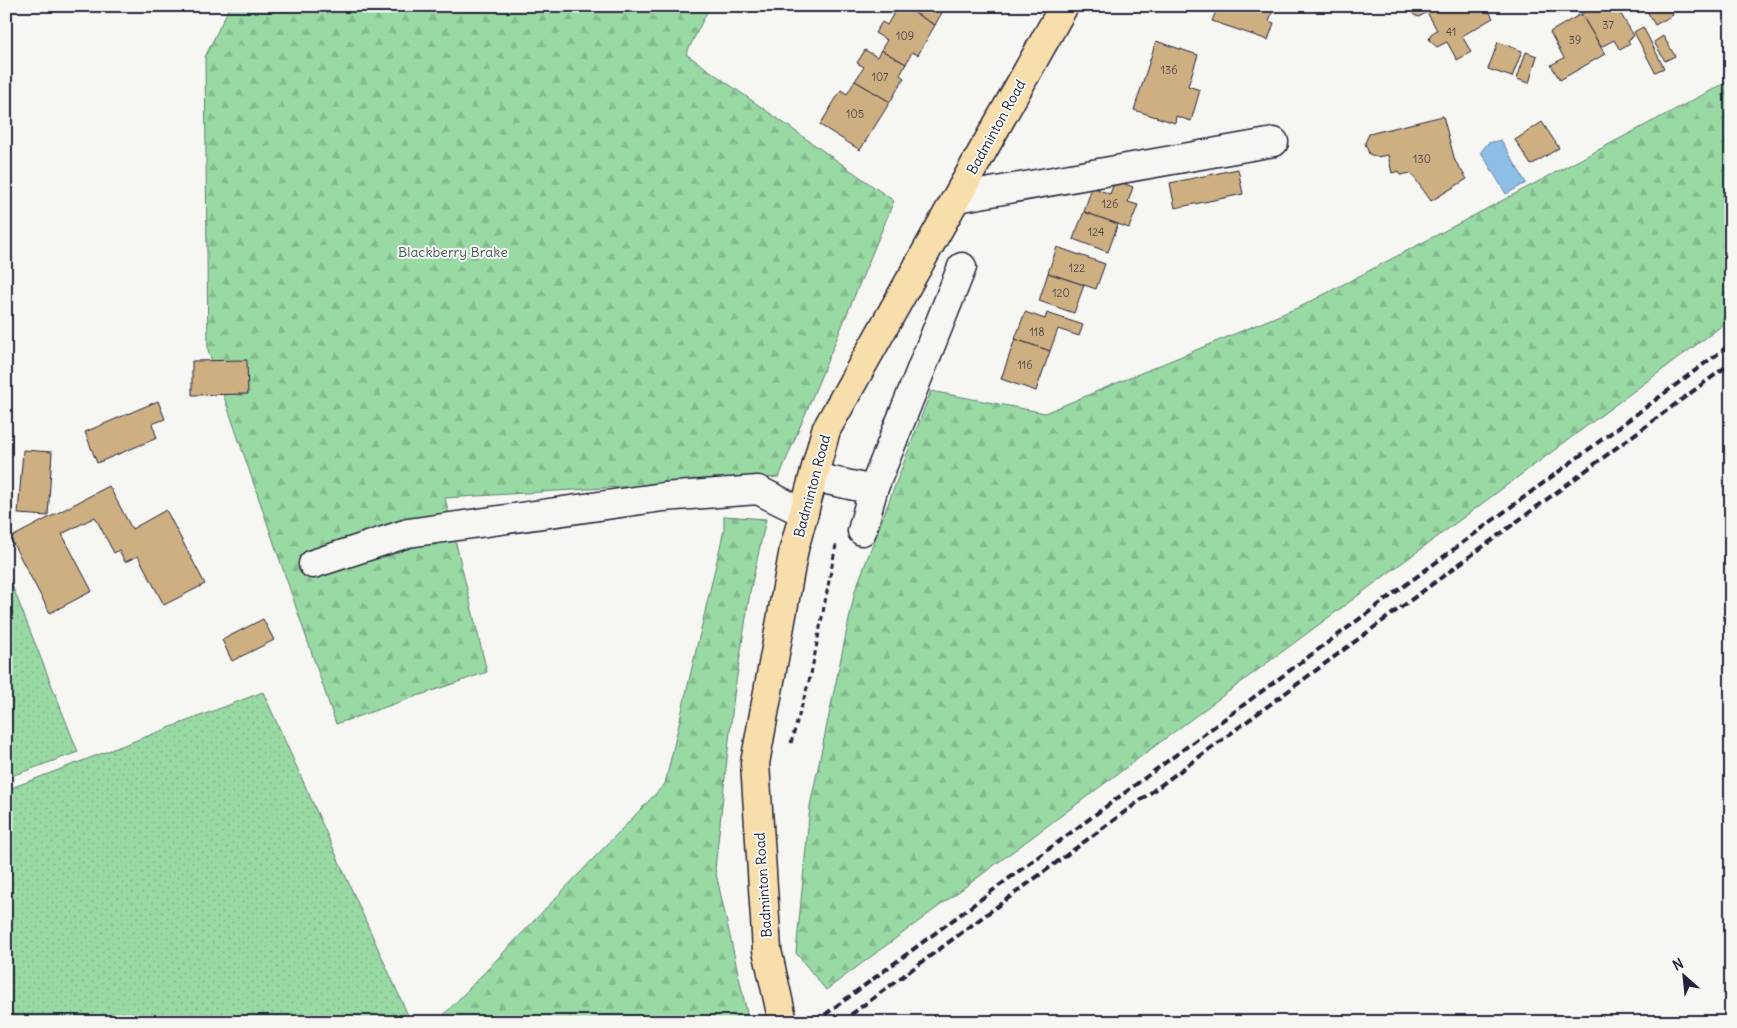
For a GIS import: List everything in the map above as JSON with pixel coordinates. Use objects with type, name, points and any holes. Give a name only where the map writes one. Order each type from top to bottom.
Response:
[{"type":"main road","name":"Badminton Road","points":[[783,1022],[767,950],[755,763],[794,548],[826,430],[1064,6]]},
{"type":"street","points":[[957,198],[1274,142]]},
{"type":"street","points":[[862,531],[873,490],[962,267]]},
{"type":"street","points":[[814,477],[873,490]]},
{"type":"street","points":[[313,564],[408,533],[663,497],[758,490],[804,513]]},
{"type":"path","points":[[790,749],[810,674],[837,542]]},
{"type":"green space","name":"Blackberry Brake","points":[[230,6],[710,6],[686,54],[894,201],[779,477],[445,498],[487,672],[336,724],[208,350],[205,57]]},
{"type":"green space","points":[[1731,80],[1731,319],[826,990],[796,953],[810,806],[855,591],[931,391],[1045,413],[1304,305]]},
{"type":"green space","points":[[6,268],[9,430],[6,430]]},
{"type":"green space","points":[[724,516],[766,519],[750,592],[734,695],[715,869],[749,1022],[437,1022],[665,784],[724,530]]},
{"type":"green space","points":[[6,570],[78,752],[6,778]]},
{"type":"green space","points":[[263,692],[411,1022],[6,1022],[6,790]]},
{"type":"water","points":[[1501,140],[1526,183],[1506,194],[1481,152],[1488,143]]},
{"type":"building","points":[[898,6],[903,6],[935,25],[918,55],[912,52],[906,64],[881,50],[887,40],[875,33],[882,22],[887,25]]},
{"type":"building","points":[[903,6],[945,6],[945,7],[935,25]]},
{"type":"building","points":[[1218,6],[1266,6],[1273,10],[1269,21],[1274,23],[1268,40],[1212,21]]},
{"type":"building","points":[[1437,6],[1486,6],[1493,18],[1462,36],[1471,52],[1457,60],[1447,42],[1437,47],[1429,40],[1431,34],[1437,30],[1427,12]]},
{"type":"building","points":[[1437,6],[1419,17],[1414,15],[1409,7]]},
{"type":"building","points":[[1595,6],[1616,6],[1634,36],[1628,40],[1630,44],[1620,50],[1614,40],[1601,47],[1581,14]]},
{"type":"building","points":[[1644,6],[1668,6],[1673,15],[1655,25]]},
{"type":"building","points":[[1581,14],[1605,54],[1560,80],[1551,65],[1564,58],[1550,32]]},
{"type":"building","points":[[1643,27],[1664,68],[1655,72],[1634,32]]},
{"type":"building","points":[[1663,36],[1675,56],[1665,61],[1654,42]]},
{"type":"building","points":[[1156,41],[1198,55],[1188,86],[1200,90],[1191,121],[1176,116],[1175,123],[1134,110]]},
{"type":"building","points":[[1498,42],[1522,51],[1512,77],[1488,69]]},
{"type":"building","points":[[865,50],[877,57],[881,50],[906,64],[900,75],[904,78],[890,102],[855,81],[864,67],[857,63]]},
{"type":"building","points":[[1526,52],[1537,56],[1529,83],[1517,79]]},
{"type":"building","points":[[855,81],[890,102],[860,150],[820,125],[841,90],[847,94]]},
{"type":"building","points":[[1443,116],[1455,161],[1467,179],[1431,201],[1411,173],[1400,175],[1399,171],[1392,173],[1388,155],[1377,157],[1369,154],[1365,143],[1369,134]]},
{"type":"building","points":[[1542,122],[1559,148],[1531,165],[1515,140]]},
{"type":"building","points":[[1238,169],[1243,194],[1175,208],[1170,183]]},
{"type":"building","points":[[1115,180],[1133,187],[1128,202],[1138,205],[1129,228],[1084,212],[1092,187],[1110,194]]},
{"type":"building","points":[[1084,212],[1118,224],[1108,252],[1073,239]]},
{"type":"building","points":[[1057,247],[1105,264],[1096,289],[1048,273]]},
{"type":"building","points":[[1048,273],[1084,285],[1074,313],[1039,301]]},
{"type":"building","points":[[1025,312],[1045,319],[1047,313],[1083,325],[1079,336],[1058,329],[1050,351],[1015,339]]},
{"type":"building","points":[[1015,339],[1050,351],[1036,391],[1001,379]]},
{"type":"building","points":[[247,360],[248,394],[192,395],[192,361]]},
{"type":"building","points":[[158,401],[165,419],[152,424],[157,438],[97,463],[85,432]]},
{"type":"building","points":[[23,450],[52,452],[48,516],[18,514]]},
{"type":"building","points":[[109,486],[132,529],[166,510],[205,584],[164,605],[138,556],[125,562],[119,550],[114,553],[95,517],[62,534],[92,591],[50,613],[10,538]]},
{"type":"building","points":[[263,619],[274,640],[232,661],[222,640]]},
{"type":"railway","points":[[815,1022],[1731,344]]},
{"type":"railway","points":[[841,1022],[1731,363]]}]
